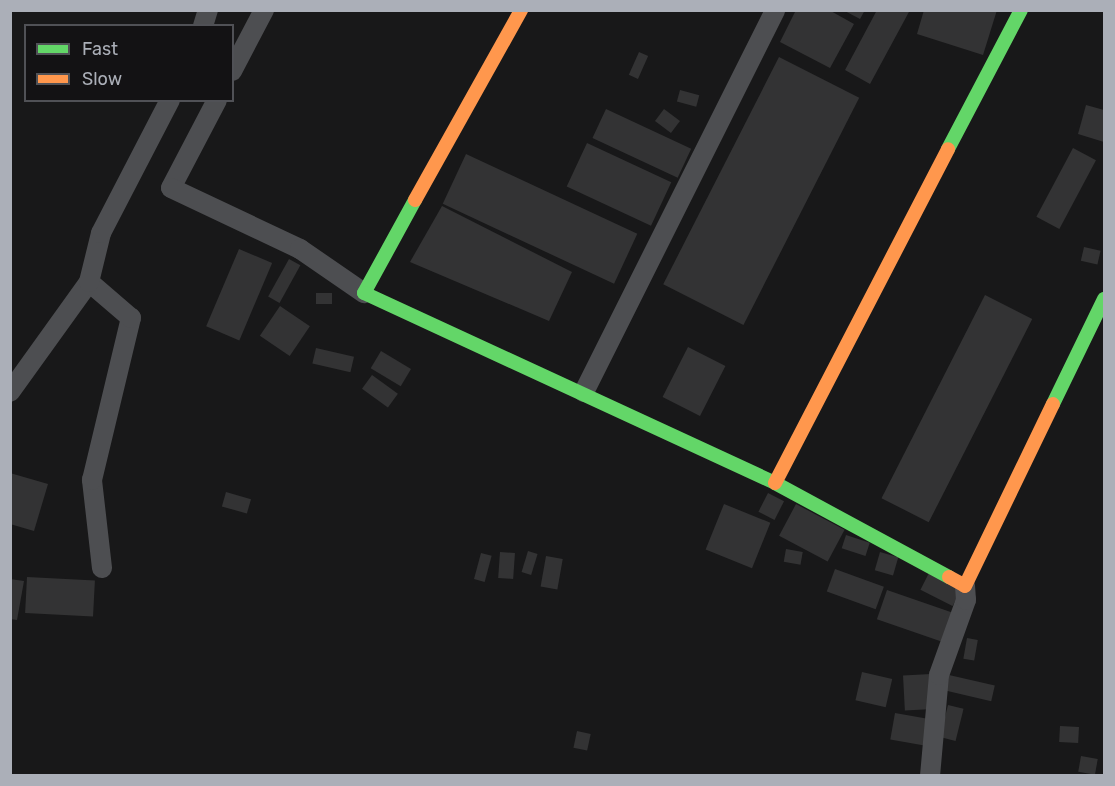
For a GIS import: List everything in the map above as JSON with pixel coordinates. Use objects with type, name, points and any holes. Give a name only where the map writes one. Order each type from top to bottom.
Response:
[{"type":"street","points":[[234,67],[264,10]]},
{"type":"street","points":[[364,293],[521,10]]},
{"type":"street","points":[[584,392],[775,10]]},
{"type":"street","points":[[775,483],[1021,10]]},
{"type":"street","points":[[10,392],[89,282],[101,233],[169,102]]},
{"type":"street","points":[[216,102],[171,188],[300,249],[364,293],[584,392],[775,483],[965,586]]},
{"type":"street","points":[[89,282],[131,318],[92,480],[102,568]]},
{"type":"street","points":[[930,776],[939,675],[963,610],[965,586],[1104,299]]},
{"type":"building","points":[[796,10],[829,10],[854,24],[830,68],[780,42]]},
{"type":"building","points":[[843,10],[865,10],[860,19]]},
{"type":"building","points":[[877,10],[910,10],[870,84],[845,70]]},
{"type":"building","points":[[924,10],[997,10],[983,55],[917,34]]},
{"type":"building","points":[[639,52],[648,56],[638,79],[629,75]]},
{"type":"building","points":[[779,57],[859,98],[743,325],[663,284]]},
{"type":"building","points":[[680,90],[699,95],[696,107],[677,102]]},
{"type":"building","points":[[1086,105],[1104,110],[1104,142],[1078,134]]},
{"type":"building","points":[[606,109],[691,149],[678,178],[592,138]]},
{"type":"building","points":[[664,109],[680,121],[671,133],[655,121]]},
{"type":"building","points":[[587,143],[671,182],[651,226],[567,187]]},
{"type":"building","points":[[1073,148],[1096,160],[1059,229],[1036,217]]},
{"type":"building","points":[[466,154],[637,234],[614,284],[443,204]]},
{"type":"building","points":[[442,206],[572,272],[549,321],[410,262]]},
{"type":"building","points":[[1084,247],[1101,251],[1097,264],[1081,261]]},
{"type":"building","points":[[239,249],[272,263],[239,340],[206,326]]},
{"type":"building","points":[[289,259],[300,265],[280,303],[268,297]]},
{"type":"building","points":[[316,293],[332,293],[332,304],[316,304]]},
{"type":"building","points":[[985,295],[1032,319],[929,522],[881,498]]},
{"type":"building","points":[[280,306],[310,326],[290,356],[260,336]]},
{"type":"building","points":[[688,347],[725,366],[700,416],[663,397]]},
{"type":"building","points":[[316,348],[354,357],[350,372],[312,364]]},
{"type":"building","points":[[381,351],[411,369],[401,386],[371,368]]},
{"type":"building","points":[[372,375],[398,394],[388,408],[362,389]]},
{"type":"building","points":[[10,473],[48,484],[34,531],[10,524]]},
{"type":"building","points":[[226,492],[251,499],[247,514],[222,506]]},
{"type":"building","points":[[768,493],[784,501],[775,520],[758,512]]},
{"type":"building","points":[[724,504],[770,523],[752,568],[706,549]]},
{"type":"building","points":[[796,504],[845,530],[828,562],[779,536]]},
{"type":"building","points":[[846,535],[870,543],[865,556],[842,548]]},
{"type":"building","points":[[786,549],[803,552],[800,565],[784,562]]},
{"type":"building","points":[[528,551],[538,554],[531,575],[522,572]]},
{"type":"building","points":[[500,552],[515,553],[513,579],[498,578]]},
{"type":"building","points":[[880,552],[898,557],[893,576],[875,570]]},
{"type":"building","points":[[481,553],[492,556],[485,582],[474,579]]},
{"type":"building","points":[[546,556],[563,559],[557,589],[541,587]]},
{"type":"building","points":[[835,569],[884,587],[876,609],[827,592]]},
{"type":"building","points":[[930,571],[962,587],[953,606],[920,590]]},
{"type":"building","points":[[27,577],[95,581],[93,617],[25,613]]},
{"type":"building","points":[[10,579],[24,581],[17,620],[10,619]]},
{"type":"building","points":[[887,590],[958,614],[948,644],[877,619]]},
{"type":"building","points":[[967,638],[978,640],[974,661],[963,659]]},
{"type":"building","points":[[862,672],[892,679],[886,707],[855,700]]},
{"type":"building","points":[[931,674],[933,709],[905,710],[903,675]]},
{"type":"building","points":[[949,675],[995,686],[991,701],[945,691]]},
{"type":"building","points":[[948,705],[964,709],[956,741],[940,737]]},
{"type":"building","points":[[895,713],[930,719],[926,746],[890,740]]},
{"type":"building","points":[[1060,726],[1079,727],[1078,743],[1059,742]]},
{"type":"building","points":[[577,731],[591,734],[587,751],[573,748]]},
{"type":"building","points":[[1081,756],[1098,759],[1095,775],[1078,772]]},
{"type":"traffic: fast","points":[[948,149],[1021,10]]},
{"type":"traffic: fast","points":[[415,200],[364,293],[775,483],[949,577]]},
{"type":"traffic: fast","points":[[1053,404],[1104,299]]},
{"type":"traffic: slow","points":[[415,200],[521,10]]},
{"type":"traffic: slow","points":[[775,483],[948,149]]},
{"type":"traffic: slow","points":[[949,577],[965,586],[1053,404]]}]
